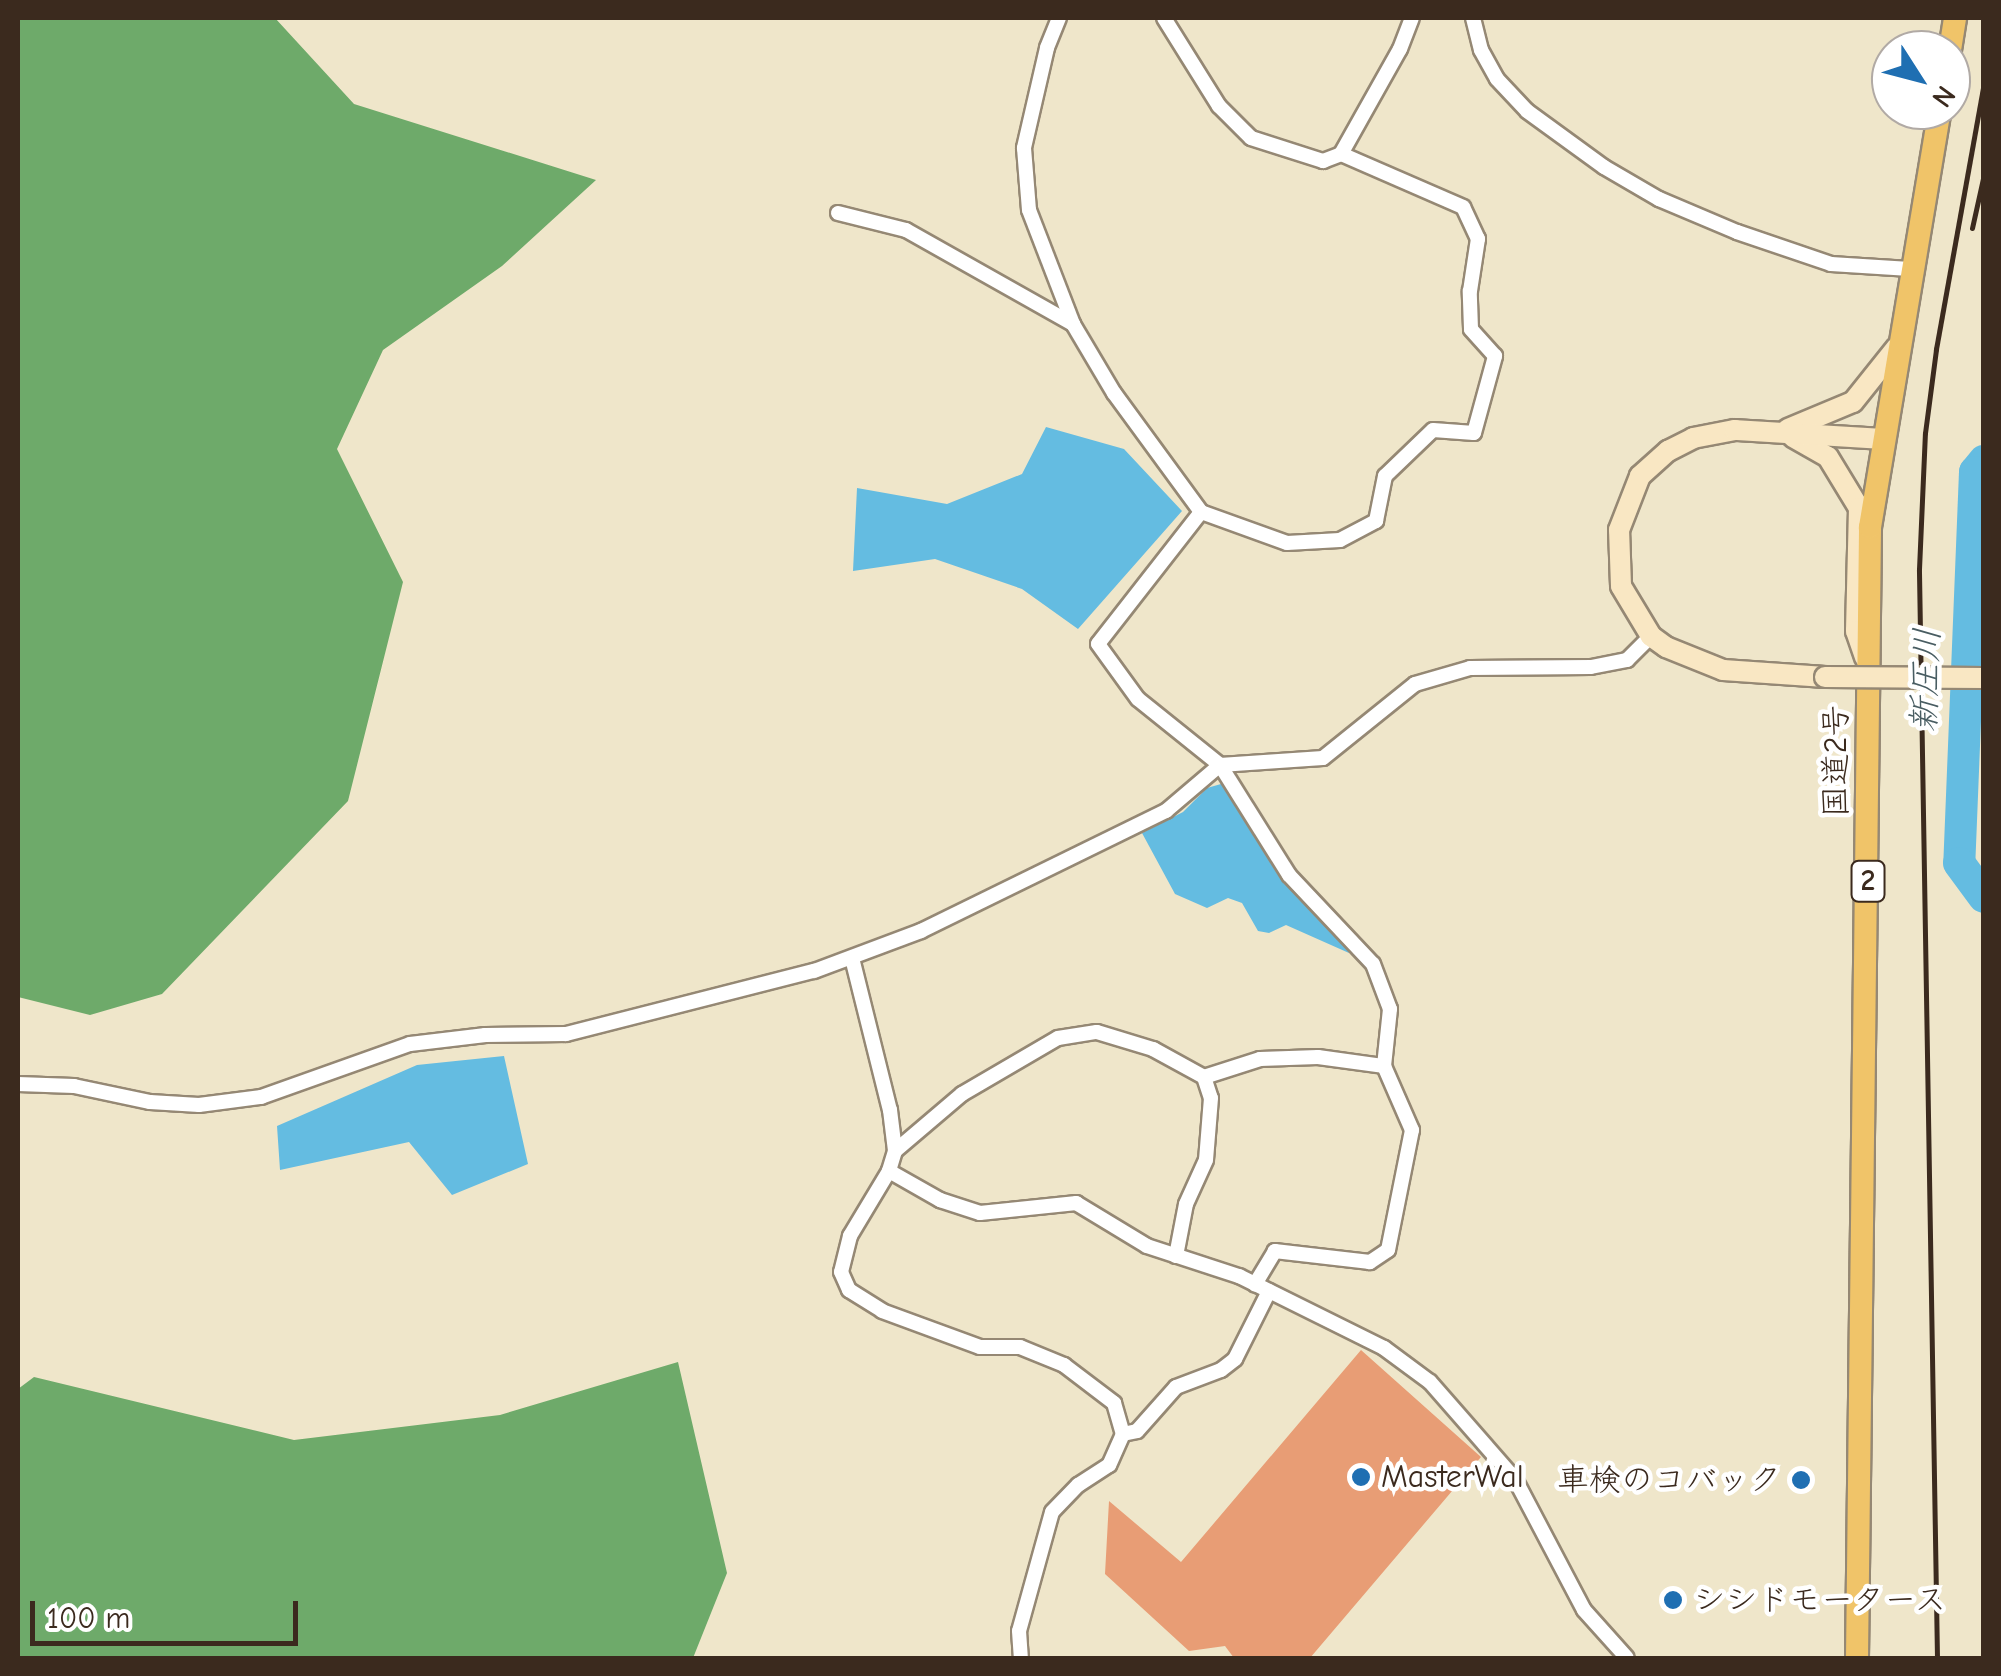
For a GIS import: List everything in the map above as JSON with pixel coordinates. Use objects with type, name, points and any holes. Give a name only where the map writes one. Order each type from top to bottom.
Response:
[{"type":"highway","name":"国道2号","points":[[1857,1658],[1870,527],[1936,130]]},
{"type":"main road","points":[[1781,431],[1853,402],[1898,348]]},
{"type":"main road","points":[[1882,439],[1735,430],[1693,438],[1668,450],[1640,476],[1619,530],[1621,586],[1650,636],[1688,658],[1723,670],[1984,678]]},
{"type":"main road","points":[[1781,431],[1828,457],[1853,493],[1858,508],[1856,631],[1868,668]]},
{"type":"street","points":[[1060,18],[1047,48],[1024,148],[1029,210],[1074,324],[1114,393],[1201,512],[1287,543],[1340,540],[1376,521],[1385,476],[1433,430],[1474,433],[1495,356],[1471,329],[1470,291],[1478,239],[1463,207],[1341,154]]},
{"type":"street","points":[[1164,18],[1219,106],[1252,138],[1323,161],[1341,154],[1400,49],[1412,18]]},
{"type":"street","points":[[1472,18],[1481,50],[1497,78],[1527,111],[1618,175],[1737,232],[1831,264],[1910,269]]},
{"type":"street","points":[[838,213],[906,230],[1074,324]]},
{"type":"street","points":[[1201,512],[1098,644],[1138,699],[1220,766],[1289,876],[1373,964],[1390,1009],[1384,1066],[1412,1130],[1388,1250],[1370,1262],[1275,1251],[1254,1284]]},
{"type":"street","points":[[18,1084],[59,1084],[150,1102],[200,1105],[261,1096],[354,1068],[410,1044],[485,1035],[566,1034],[852,958],[921,932],[1166,811],[1220,766],[1323,758],[1415,684],[1470,668],[1591,667],[1627,660],[1650,636]]},
{"type":"street","points":[[852,958],[890,1110],[895,1151],[888,1171],[850,1236],[841,1272],[849,1290],[882,1312],[980,1347],[1020,1347],[1064,1365],[1114,1403],[1123,1434],[1109,1466],[1078,1485],[1052,1512],[1019,1631],[1021,1658]]},
{"type":"street","points":[[895,1151],[962,1094],[1058,1038],[1096,1032],[1153,1049],[1204,1076],[1212,1098],[1206,1160],[1186,1204],[1176,1256]]},
{"type":"street","points":[[1204,1076],[1260,1058],[1318,1057],[1384,1066]]},
{"type":"street","points":[[888,1171],[940,1200],[980,1212],[1076,1203],[1147,1246],[1254,1284],[1384,1348],[1430,1382],[1515,1478],[1584,1610],[1627,1658]]},
{"type":"street","points":[[1123,1434],[1136,1432],[1176,1387],[1221,1370],[1235,1358],[1269,1291]]},
{"type":"green space","points":[[18,18],[275,18],[354,104],[596,180],[502,266],[383,350],[337,449],[403,582],[348,801],[162,994],[90,1015],[18,997]]},
{"type":"green space","points":[[678,1362],[727,1573],[693,1658],[18,1658],[18,1389],[34,1377],[294,1440],[500,1415]]},
{"type":"water","points":[[1046,427],[1124,449],[1182,511],[1078,629],[1022,589],[935,559],[853,571],[857,488],[947,504],[1022,474]]},
{"type":"water","points":[[1221,784],[1270,858],[1346,940],[1349,953],[1286,925],[1269,933],[1258,931],[1242,903],[1228,898],[1207,908],[1175,894],[1142,833],[1183,812],[1207,788]]},
{"type":"water","points":[[504,1056],[528,1164],[452,1195],[409,1142],[280,1170],[277,1126],[417,1065]]},
{"type":"building","points":[[1361,1350],[1481,1457],[1310,1658],[1234,1658],[1225,1646],[1189,1651],[1105,1574],[1109,1501],[1181,1562]]},
{"type":"waterway","name":"新圧川","points":[[1984,461],[1975,472],[1959,863],[1984,897]]},
{"type":"railway","points":[[1937,1658],[1919,569],[1925,433],[1936,349],[1984,83]]},
{"type":"railway","points":[[1972,228],[1984,174]]},
{"type":"place","name":"MasterWal","points":[[1361,1477]]},
{"type":"place","name":"車検のコバック","points":[[1801,1480]]},
{"type":"place","name":"シシドモータース","points":[[1673,1600]]}]
